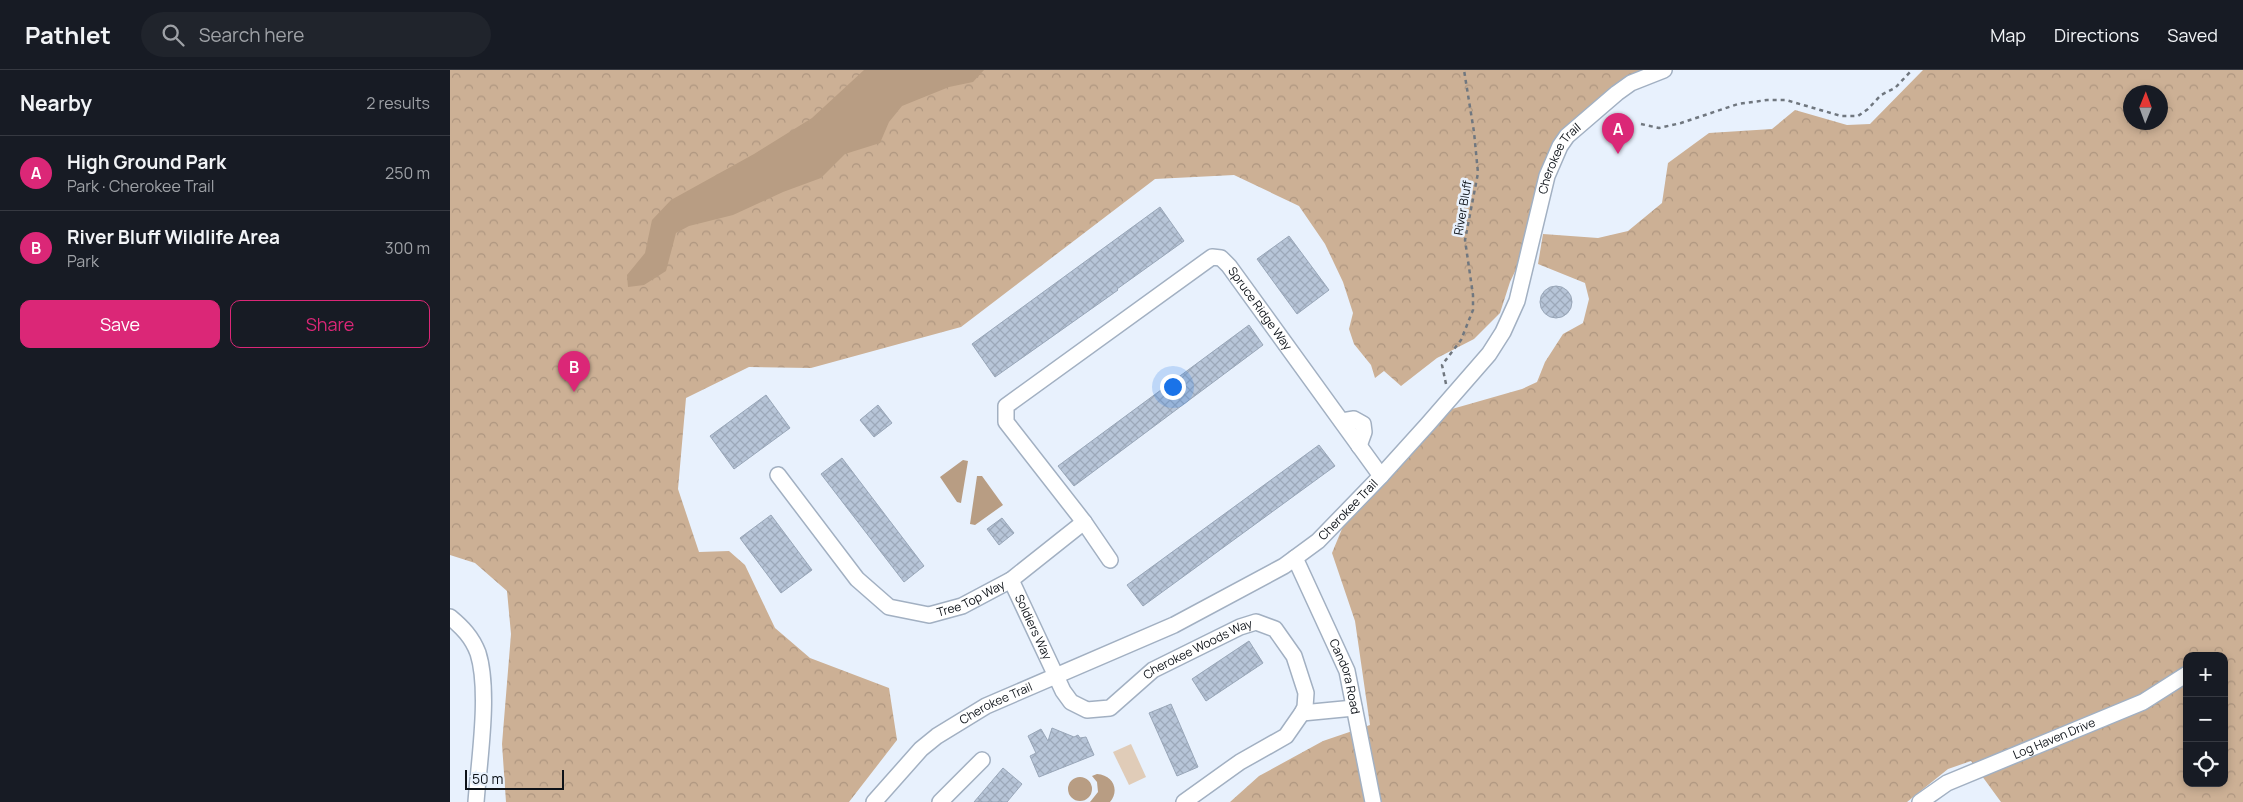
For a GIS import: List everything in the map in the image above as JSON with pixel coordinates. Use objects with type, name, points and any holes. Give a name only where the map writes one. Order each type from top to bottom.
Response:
[{"type":"street","name":"Cherokee Trail","points":[[874,802],[906,764],[937,736],[986,706],[1163,630],[1220,601],[1295,558],[1318,541],[1381,476],[1489,354],[1509,320],[1517,301],[1548,176],[1560,146],[1567,136],[1631,82],[1664,70]]},
{"type":"street","name":"Spruce Ridge Way","points":[[1084,522],[1006,422],[1006,406],[1212,257],[1221,258],[1229,266],[1381,476]]},
{"type":"street","name":"Tree Top Way","points":[[778,475],[857,579],[889,607],[929,615],[962,606],[1011,580],[1084,522]]},
{"type":"street","points":[[1084,522],[1110,560]]},
{"type":"street","name":"Candora Road","points":[[1295,558],[1347,671],[1373,802]]},
{"type":"street","name":"Soldiers Way","points":[[1011,580],[1055,677]]},
{"type":"street","name":"Cherokee Woods Way","points":[[1055,677],[1071,702],[1087,710],[1110,708],[1153,670],[1256,622],[1275,628],[1294,656],[1306,693],[1305,707],[1302,713],[1286,736],[1240,762],[1184,802]]},
{"type":"street","points":[[453,625],[466,630],[478,653],[484,692],[476,802]]},
{"type":"street","name":"Log Haven Drive","points":[[1920,802],[1948,783],[2143,702],[2183,677]]},
{"type":"street","points":[[1302,713],[1354,708]]},
{"type":"street","points":[[940,802],[982,760]]},
{"type":"path","name":"River Bluff","points":[[1449,400],[1442,365],[1461,340],[1470,322],[1473,295],[1465,240],[1478,173],[1474,132],[1464,70]]},
{"type":"path","points":[[1641,124],[1659,128],[1681,123],[1738,104],[1767,100],[1786,100],[1841,116],[1858,116],[1868,110],[1881,96],[1895,88],[1912,70]]},
{"type":"shaded area","points":[[864,70],[984,70],[973,82],[949,87],[902,106],[889,122],[880,143],[845,154],[821,178],[783,192],[733,215],[689,226],[676,233],[666,271],[644,285],[628,287],[627,275],[645,253],[652,220],[671,200],[754,154],[812,118]]},
{"type":"shaded area","points":[[963,460],[968,461],[961,503],[957,502],[940,477]]},
{"type":"shaded area","points":[[977,476],[982,476],[1003,505],[975,525],[970,524]]},
{"type":"shaded area","points":[[1131,744],[1146,777],[1129,785],[1113,752]]},
{"type":"shaded area","points":[[1097,774],[1107,777],[1113,784],[1114,793],[1110,802],[1090,802],[1098,792],[1097,782],[1092,776]]},
{"type":"shaded area","points":[[1075,777],[1085,777],[1092,784],[1092,794],[1085,801],[1075,801],[1068,794],[1068,784]]},
{"type":"green space","points":[[450,70],[1664,70],[1567,136],[1533,234],[1510,282],[1500,313],[1474,339],[1437,358],[1401,386],[1384,371],[1375,378],[1371,365],[1354,344],[1349,329],[1353,313],[1343,282],[1325,244],[1299,206],[1234,175],[1155,179],[961,327],[811,368],[749,367],[686,398],[678,489],[699,552],[729,551],[745,565],[775,628],[810,658],[889,688],[897,740],[849,802],[506,802],[502,744],[511,634],[507,591],[475,563],[450,555]]},
{"type":"green space","points":[[1923,70],[2243,70],[2243,802],[2001,802],[1971,761],[1948,769],[1907,802],[1230,802],[1259,776],[1323,741],[1370,725],[1355,621],[1332,553],[1344,524],[1398,469],[1452,409],[1522,389],[1537,382],[1545,362],[1563,334],[1583,323],[1589,299],[1585,283],[1538,264],[1543,234],[1598,238],[1628,231],[1662,203],[1668,163],[1709,133],[1772,129],[1795,110],[1847,125],[1870,124]]},
{"type":"building","points":[[1160,207],[1184,241],[995,377],[972,344]]},
{"type":"building","points":[[1289,236],[1329,290],[1297,314],[1257,259]]},
{"type":"building","points":[[1556,286],[1562,287],[1567,291],[1571,296],[1571,308],[1567,313],[1562,317],[1556,318],[1550,317],[1545,313],[1541,308],[1540,302],[1541,296],[1545,291],[1550,287]]},
{"type":"building","points":[[1249,325],[1263,345],[1074,486],[1058,466]]},
{"type":"building","points":[[766,395],[790,428],[734,469],[710,436]]},
{"type":"building","points":[[878,405],[892,423],[874,437],[860,420]]},
{"type":"building","points":[[1319,445],[1335,466],[1143,606],[1127,585]]},
{"type":"building","points":[[842,458],[924,566],[904,582],[821,474]]},
{"type":"building","points":[[771,515],[812,570],[781,593],[740,538]]},
{"type":"building","points":[[1002,518],[1014,533],[999,545],[987,529]]},
{"type":"building","points":[[1249,641],[1263,663],[1206,701],[1192,679]]},
{"type":"building","points":[[1171,704],[1198,767],[1177,776],[1149,713]]},
{"type":"building","points":[[1052,728],[1074,737],[1078,735],[1080,738],[1086,737],[1094,755],[1039,777],[1030,756],[1036,753],[1028,736],[1041,729],[1048,741]]},
{"type":"building","points":[[1003,768],[1022,784],[1007,802],[974,802]]},
{"type":"place","name":"High Ground Park","points":[[1618,154]]},
{"type":"place","name":"River Bluff Wildlife Area","points":[[574,392]]}]
